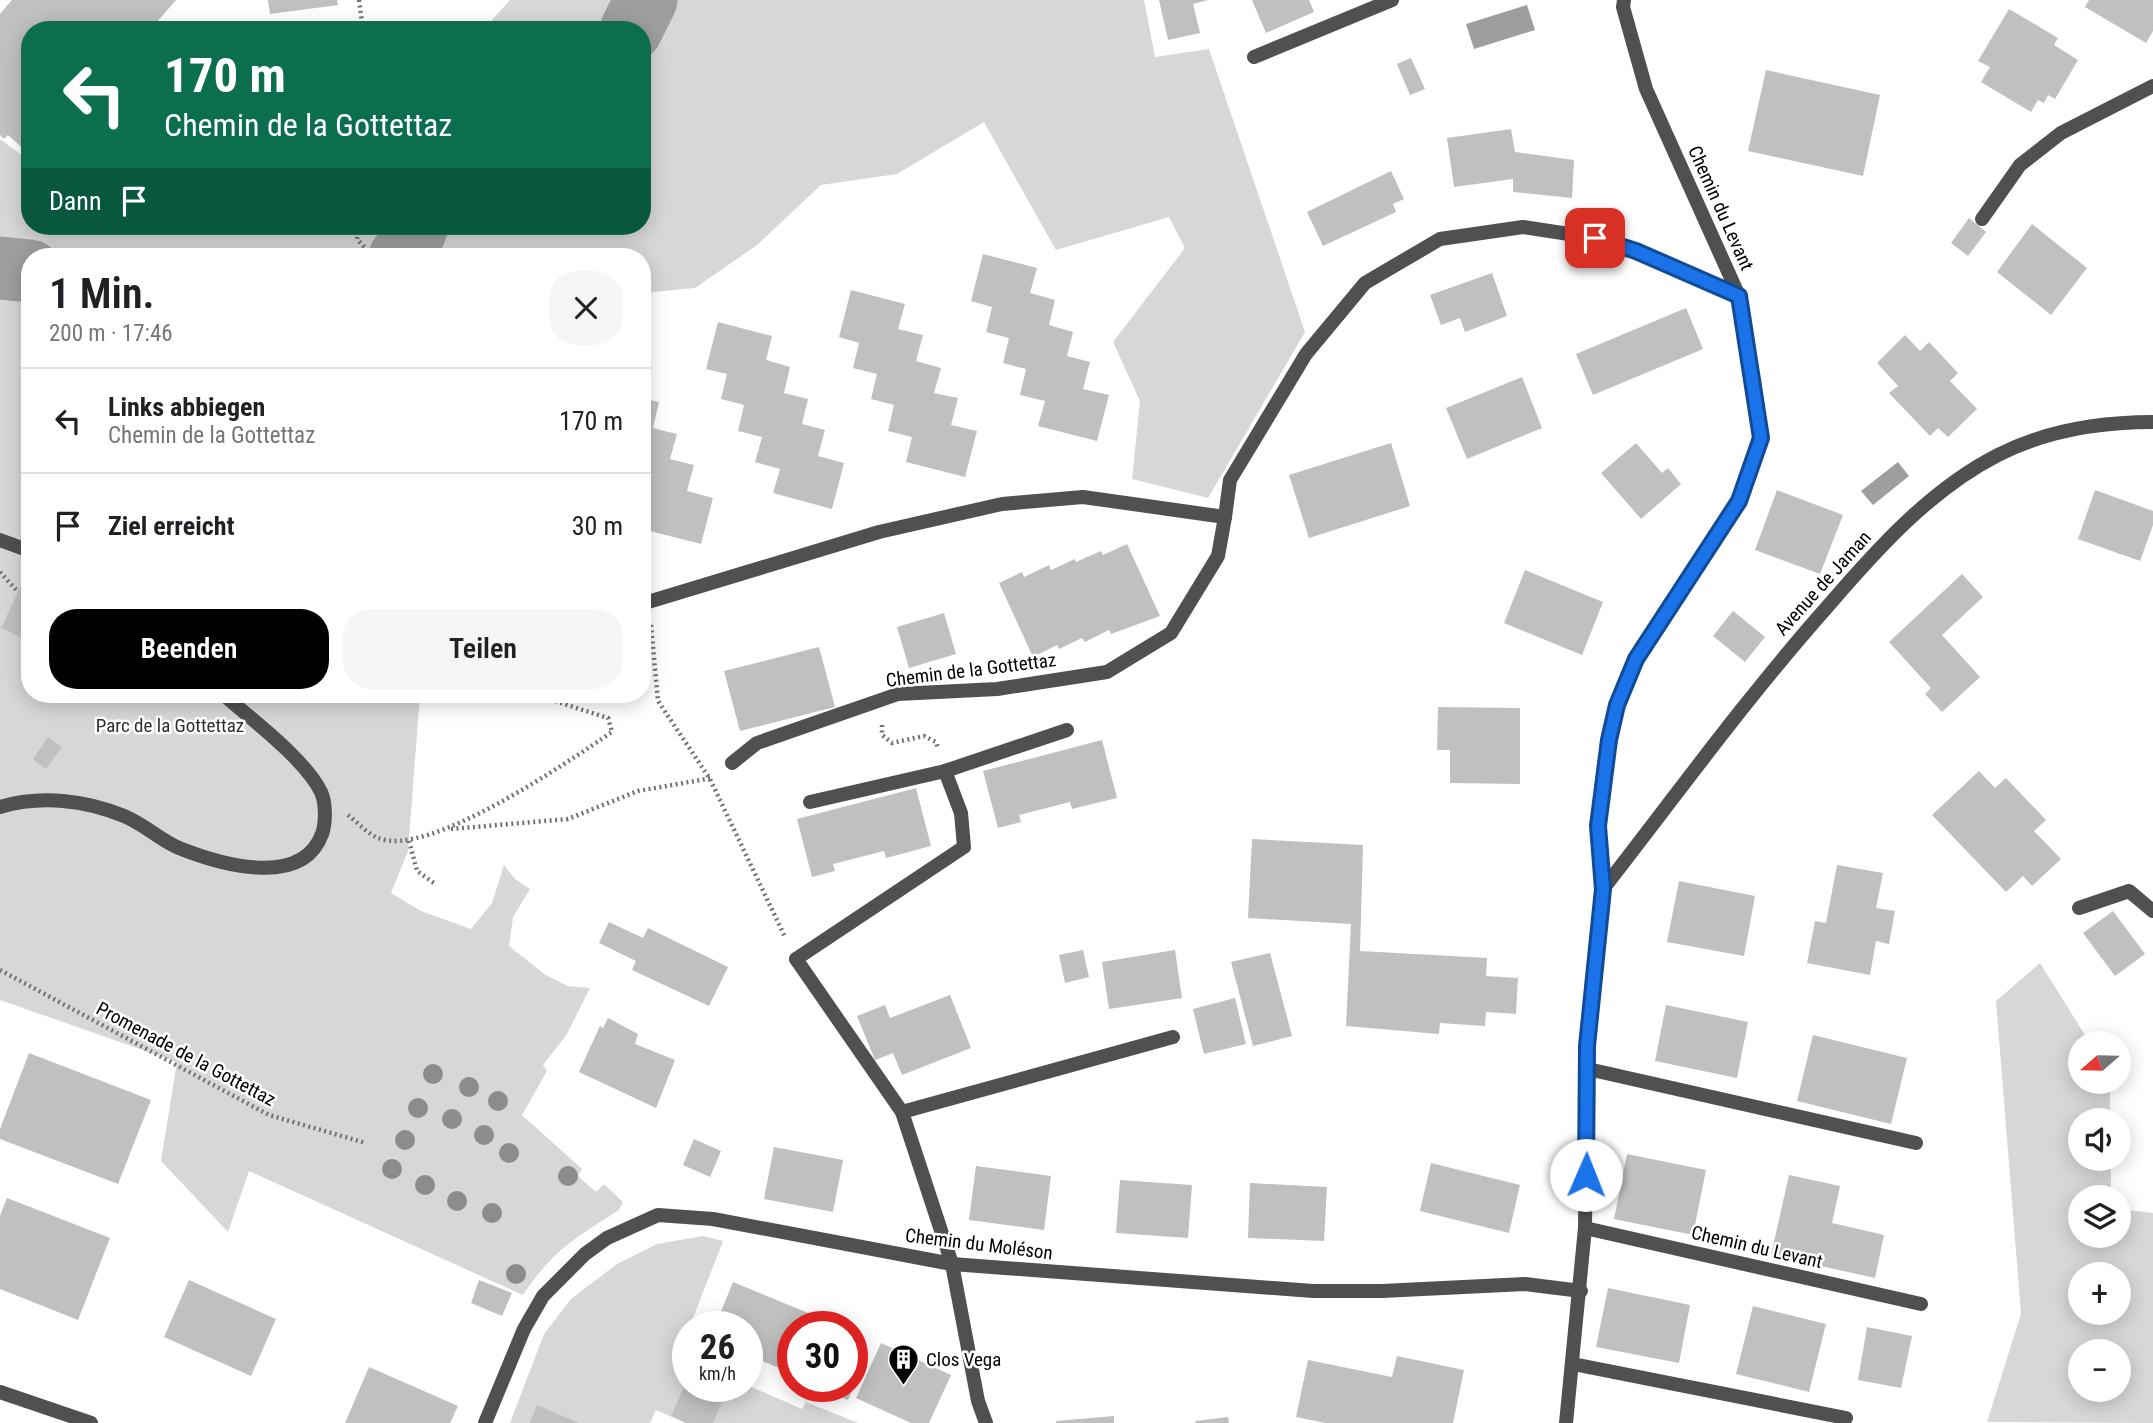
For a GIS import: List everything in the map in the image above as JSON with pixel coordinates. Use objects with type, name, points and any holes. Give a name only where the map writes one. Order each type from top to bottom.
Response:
[{"type":"street","points":[[1254,57],[1392,0]]},
{"type":"street","name":"Chemin du Levant","points":[[1566,1423],[1581,1291],[1585,1228],[1587,1046],[1603,889],[1598,826],[1609,740],[1617,705],[1636,659],[1739,501],[1761,438],[1739,296],[1646,89],[1623,7],[1624,0]]},
{"type":"street","points":[[1982,219],[2020,165],[2040,149],[2061,133],[2153,86]]},
{"type":"street","name":"Chemin de la Gottettaz","points":[[732,763],[757,743],[884,699],[898,695],[997,689],[1107,672],[1171,634],[1218,556],[1230,480],[1306,354],[1365,283],[1440,239],[1523,227],[1595,238],[1636,251],[1739,296]]},
{"type":"street","name":"Avenue de Jaman","points":[[1603,889],[1788,651],[1874,554],[1944,489],[1998,456],[2029,442],[2095,426],[2153,422]]},
{"type":"street","points":[[651,602],[879,532],[1002,504],[1083,497],[1225,517]]},
{"type":"street","points":[[0,540],[21,548]]},
{"type":"street","points":[[0,807],[25,800],[60,800],[125,816],[178,848],[246,867],[268,869],[287,865],[308,853],[319,842],[326,825],[322,794],[302,766],[233,703]]},
{"type":"street","points":[[810,802],[945,771],[1067,730]]},
{"type":"street","points":[[945,771],[961,813],[964,847],[796,959],[902,1112],[952,1264],[978,1401],[986,1423]]},
{"type":"street","points":[[2079,908],[2129,891],[2153,911]]},
{"type":"street","points":[[902,1112],[1173,1038]]},
{"type":"street","points":[[1588,1069],[1916,1143]]},
{"type":"street","name":"Chemin du Moléson","points":[[485,1423],[524,1329],[542,1296],[585,1254],[607,1238],[657,1215],[713,1219],[952,1264],[1313,1291],[1382,1291],[1525,1284],[1581,1291]]},
{"type":"street","name":"Chemin du Levant","points":[[1585,1228],[1921,1304]]},
{"type":"street","points":[[1573,1364],[1846,1418]]},
{"type":"street","points":[[0,1392],[91,1423]]},
{"type":"path","points":[[359,0],[362,21]]},
{"type":"path","points":[[0,572],[18,592]]},
{"type":"path","points":[[651,632],[658,701],[710,779],[796,959]]},
{"type":"path","points":[[884,699],[882,735],[892,743],[924,736],[936,742],[945,771]]},
{"type":"path","points":[[447,830],[562,766],[612,732],[608,718],[561,703]]},
{"type":"path","points":[[322,794],[378,838],[409,841],[447,830],[568,819],[638,791],[710,779],[732,763]]},
{"type":"path","points":[[409,841],[417,871],[434,883]]},
{"type":"path","name":"Promenade de la Gottettaz","points":[[0,970],[269,1115],[366,1143]]},
{"type":"green space","name":"Parc de la Gottettaz","points":[[510,0],[1144,0],[1155,57],[1209,49],[1305,332],[1208,498],[1132,479],[1140,401],[1113,342],[1185,248],[1169,217],[1056,250],[984,122],[897,174],[821,185],[757,245],[695,288],[651,292],[651,248],[21,248],[21,703],[419,703],[408,851],[391,893],[421,911],[471,929],[492,903],[504,865],[515,879],[530,889],[513,917],[509,946],[544,974],[567,986],[590,988],[567,1034],[543,1065],[547,1071],[522,1115],[582,1169],[578,1176],[596,1192],[604,1184],[623,1202],[619,1210],[555,1256],[523,1295],[249,1171],[228,1232],[161,1161],[177,1062],[0,1000],[0,139],[21,154],[21,235],[651,235],[651,21],[491,21]]},
{"type":"green space","points":[[2040,963],[2082,1031],[2068,1031],[2068,1094],[2110,1094],[2110,1108],[2068,1108],[2068,1171],[2111,1171],[2111,1185],[2068,1185],[2068,1248],[2131,1248],[2131,1210],[2153,1213],[2153,1423],[1987,1422],[2021,1314],[1996,1001]]},
{"type":"green space","points":[[703,1236],[723,1241],[696,1311],[672,1311],[672,1402],[763,1402],[763,1392],[777,1398],[777,1402],[786,1402],[802,1409],[806,1402],[858,1423],[686,1423],[656,1410],[650,1423],[510,1423],[544,1334],[571,1299],[617,1264],[657,1244]]},
{"type":"shaded area","points":[[1527,5],[1535,30],[1474,49],[1466,24]]},
{"type":"shaded area","points":[[1898,462],[1909,476],[1873,505],[1861,491]]},
{"type":"building","points":[[12,0],[176,0],[158,21],[21,21],[21,147],[8,135],[4,139],[0,135],[0,14]]},
{"type":"building","points":[[268,0],[337,0],[338,5],[270,14]]},
{"type":"building","points":[[1159,0],[1208,0],[1193,4],[1200,33],[1168,40]]},
{"type":"building","points":[[1252,0],[1309,0],[1314,12],[1266,33]]},
{"type":"building","points":[[2089,0],[2153,0],[2153,31],[2146,43],[2085,7]]},
{"type":"building","points":[[2009,9],[2058,38],[2054,45],[2078,60],[2055,99],[2048,95],[2044,103],[2038,100],[2031,112],[1981,82],[1990,67],[1978,61]]},
{"type":"building","points":[[1411,58],[1425,89],[1410,95],[1397,64]]},
{"type":"building","points":[[1766,70],[1880,95],[1863,176],[1748,151]]},
{"type":"building","points":[[1511,129],[1515,152],[1574,160],[1572,198],[1513,192],[1513,179],[1454,187],[1447,138]]},
{"type":"building","points":[[1391,171],[1404,199],[1393,204],[1396,212],[1323,246],[1307,212]]},
{"type":"building","points":[[1969,218],[1986,232],[1968,256],[1951,243]]},
{"type":"building","points":[[2032,224],[2087,268],[2051,315],[1997,272]]},
{"type":"building","points":[[983,254],[1037,268],[1030,293],[1055,300],[1049,325],[1073,332],[1067,356],[1090,362],[1083,389],[1109,395],[1097,441],[1038,426],[1045,401],[1020,395],[1026,369],[1003,363],[1009,338],[986,332],[992,307],[971,301]]},
{"type":"building","points":[[1492,273],[1507,316],[1465,332],[1460,318],[1441,325],[1430,295]]},
{"type":"building","points":[[851,290],[905,304],[898,329],[923,335],[916,361],[941,368],[934,393],[958,398],[951,425],[977,431],[965,477],[906,462],[912,437],[888,431],[894,405],[871,399],[877,374],[853,368],[859,343],[839,337]]},
{"type":"building","points":[[1686,308],[1703,349],[1593,395],[1576,354]]},
{"type":"building","points":[[718,322],[772,336],[766,360],[790,367],[784,393],[808,399],[802,424],[825,430],[818,456],[844,463],[832,509],[773,493],[780,469],[755,462],[762,437],[738,431],[744,405],[721,399],[727,374],[706,369]]},
{"type":"building","points":[[1905,335],[1920,351],[1929,342],[1958,373],[1950,381],[1977,409],[1948,437],[1938,428],[1930,436],[1889,393],[1898,386],[1877,363]]},
{"type":"building","points":[[1522,377],[1542,428],[1467,459],[1446,408]]},
{"type":"building","points":[[651,400],[659,402],[653,428],[677,434],[670,459],[694,465],[687,491],[713,498],[701,544],[651,531]]},
{"type":"building","points":[[1391,443],[1410,506],[1309,538],[1289,475]]},
{"type":"building","points":[[1636,443],[1662,473],[1668,468],[1681,484],[1641,519],[1601,473]]},
{"type":"building","points":[[1777,490],[1843,515],[1820,574],[1755,550]]},
{"type":"building","points":[[2095,490],[2153,511],[2153,525],[2140,561],[2078,539]]},
{"type":"building","points":[[1127,544],[1160,616],[1111,634],[1109,630],[1085,642],[1082,638],[1059,649],[1057,645],[1033,657],[999,583],[1022,572],[1024,577],[1049,565],[1051,570],[1101,551],[1103,555]]},
{"type":"building","points":[[1525,570],[1603,602],[1582,655],[1504,623]]},
{"type":"building","points":[[1962,574],[1983,597],[1942,635],[1980,677],[1942,712],[1925,694],[1931,688],[1889,642]]},
{"type":"building","points":[[21,586],[21,638],[1,628]]},
{"type":"building","points":[[1733,611],[1765,637],[1745,662],[1713,636]]},
{"type":"building","points":[[944,613],[956,654],[909,668],[897,627]]},
{"type":"building","points":[[819,647],[835,707],[740,731],[724,671]]},
{"type":"building","points":[[1438,707],[1520,708],[1520,784],[1450,783],[1450,750],[1437,750]]},
{"type":"building","points":[[48,737],[62,747],[46,769],[33,759]]},
{"type":"building","points":[[1102,740],[1117,798],[1072,809],[1070,802],[1019,815],[1021,822],[998,828],[983,771]]},
{"type":"building","points":[[1979,771],[1995,788],[2006,778],[2046,820],[2034,831],[2061,859],[2032,886],[2023,876],[2006,892],[1932,815]]},
{"type":"building","points":[[916,788],[931,846],[886,858],[884,851],[833,864],[835,871],[812,877],[797,819]]},
{"type":"building","points":[[1252,839],[1363,845],[1360,951],[1487,958],[1486,976],[1518,978],[1516,1014],[1486,1012],[1485,1026],[1440,1023],[1439,1034],[1346,1026],[1351,924],[1248,918]]},
{"type":"building","points":[[1837,865],[1883,873],[1876,908],[1895,911],[1889,944],[1876,941],[1870,975],[1807,963],[1815,921],[1826,923]]},
{"type":"building","points":[[1679,881],[1755,896],[1744,956],[1667,942]]},
{"type":"building","points":[[2113,911],[2145,954],[2115,976],[2083,933]]},
{"type":"building","points":[[609,922],[643,938],[648,928],[728,967],[709,1006],[632,970],[636,961],[599,943]]},
{"type":"building","points":[[1083,950],[1089,977],[1065,983],[1059,955]]},
{"type":"building","points":[[1175,950],[1182,998],[1109,1009],[1102,962]]},
{"type":"building","points":[[1270,953],[1292,1036],[1253,1046],[1231,962]]},
{"type":"building","points":[[950,995],[971,1048],[902,1075],[893,1053],[875,1060],[857,1016],[885,1005],[890,1018]]},
{"type":"building","points":[[1235,998],[1246,1044],[1204,1054],[1193,1009]]},
{"type":"building","points":[[1666,1005],[1748,1022],[1737,1078],[1655,1061]]},
{"type":"building","points":[[608,1018],[638,1034],[635,1044],[675,1060],[656,1108],[579,1072],[600,1026],[603,1028]]},
{"type":"building","points":[[1813,1035],[1907,1058],[1891,1124],[1797,1101]]},
{"type":"building","points":[[29,1053],[151,1100],[118,1184],[0,1139],[0,1129]]},
{"type":"building","points":[[694,1139],[721,1151],[710,1177],[683,1165]]},
{"type":"building","points":[[774,1147],[843,1160],[833,1212],[764,1199]]},
{"type":"building","points":[[1627,1154],[1706,1170],[1693,1235],[1614,1219]]},
{"type":"building","points":[[1431,1163],[1520,1185],[1509,1233],[1420,1211]]},
{"type":"building","points":[[976,1166],[1051,1176],[1044,1230],[969,1220]]},
{"type":"building","points":[[1789,1175],[1840,1186],[1832,1223],[1884,1235],[1875,1278],[1771,1255]]},
{"type":"building","points":[[1120,1180],[1192,1185],[1188,1238],[1116,1233]]},
{"type":"building","points":[[1250,1183],[1327,1187],[1324,1241],[1248,1238]]},
{"type":"building","points":[[7,1198],[110,1238],[78,1320],[0,1289],[0,1216]]},
{"type":"building","points":[[189,1280],[276,1319],[251,1376],[164,1337]]},
{"type":"building","points":[[479,1280],[512,1293],[502,1316],[471,1303]]},
{"type":"building","points":[[733,1282],[803,1311],[777,1311],[777,1367],[763,1361],[763,1311],[721,1311]]},
{"type":"building","points":[[1608,1288],[1690,1305],[1679,1363],[1596,1347]]},
{"type":"building","points":[[1753,1306],[1826,1324],[1809,1392],[1736,1374]]},
{"type":"building","points":[[1867,1327],[1912,1336],[1901,1388],[1858,1380]]},
{"type":"building","name":"Clos Vega","points":[[881,1343],[951,1375],[929,1423],[911,1423],[865,1402],[868,1402],[868,1372]]},
{"type":"building","points":[[1397,1356],[1464,1370],[1453,1423],[1325,1423],[1296,1417],[1308,1360],[1392,1377]]},
{"type":"building","points":[[369,1367],[458,1406],[450,1423],[345,1423]]},
{"type":"building","points":[[677,1402],[722,1402],[713,1423],[686,1423],[671,1416]]},
{"type":"building","points":[[537,1405],[579,1423],[530,1423]]},
{"type":"building","points":[[1114,1416],[1114,1423],[1056,1423],[1056,1421]]},
{"type":"building","points":[[1228,1417],[1229,1423],[1195,1421]]},
{"type":"waterway","points":[[636,21],[646,0]]},
{"type":"waterway","points":[[408,248],[413,235]]},
{"type":"waterway","points":[[0,268],[21,270]]},
{"type":"place","name":"Clos Vega","points":[[903,1386]]},
{"type":"route","points":[[1586,1175],[1587,1046],[1603,889],[1598,826],[1609,740],[1617,705],[1636,659],[1739,501],[1761,438],[1739,296],[1636,251],[1595,238]]}]
